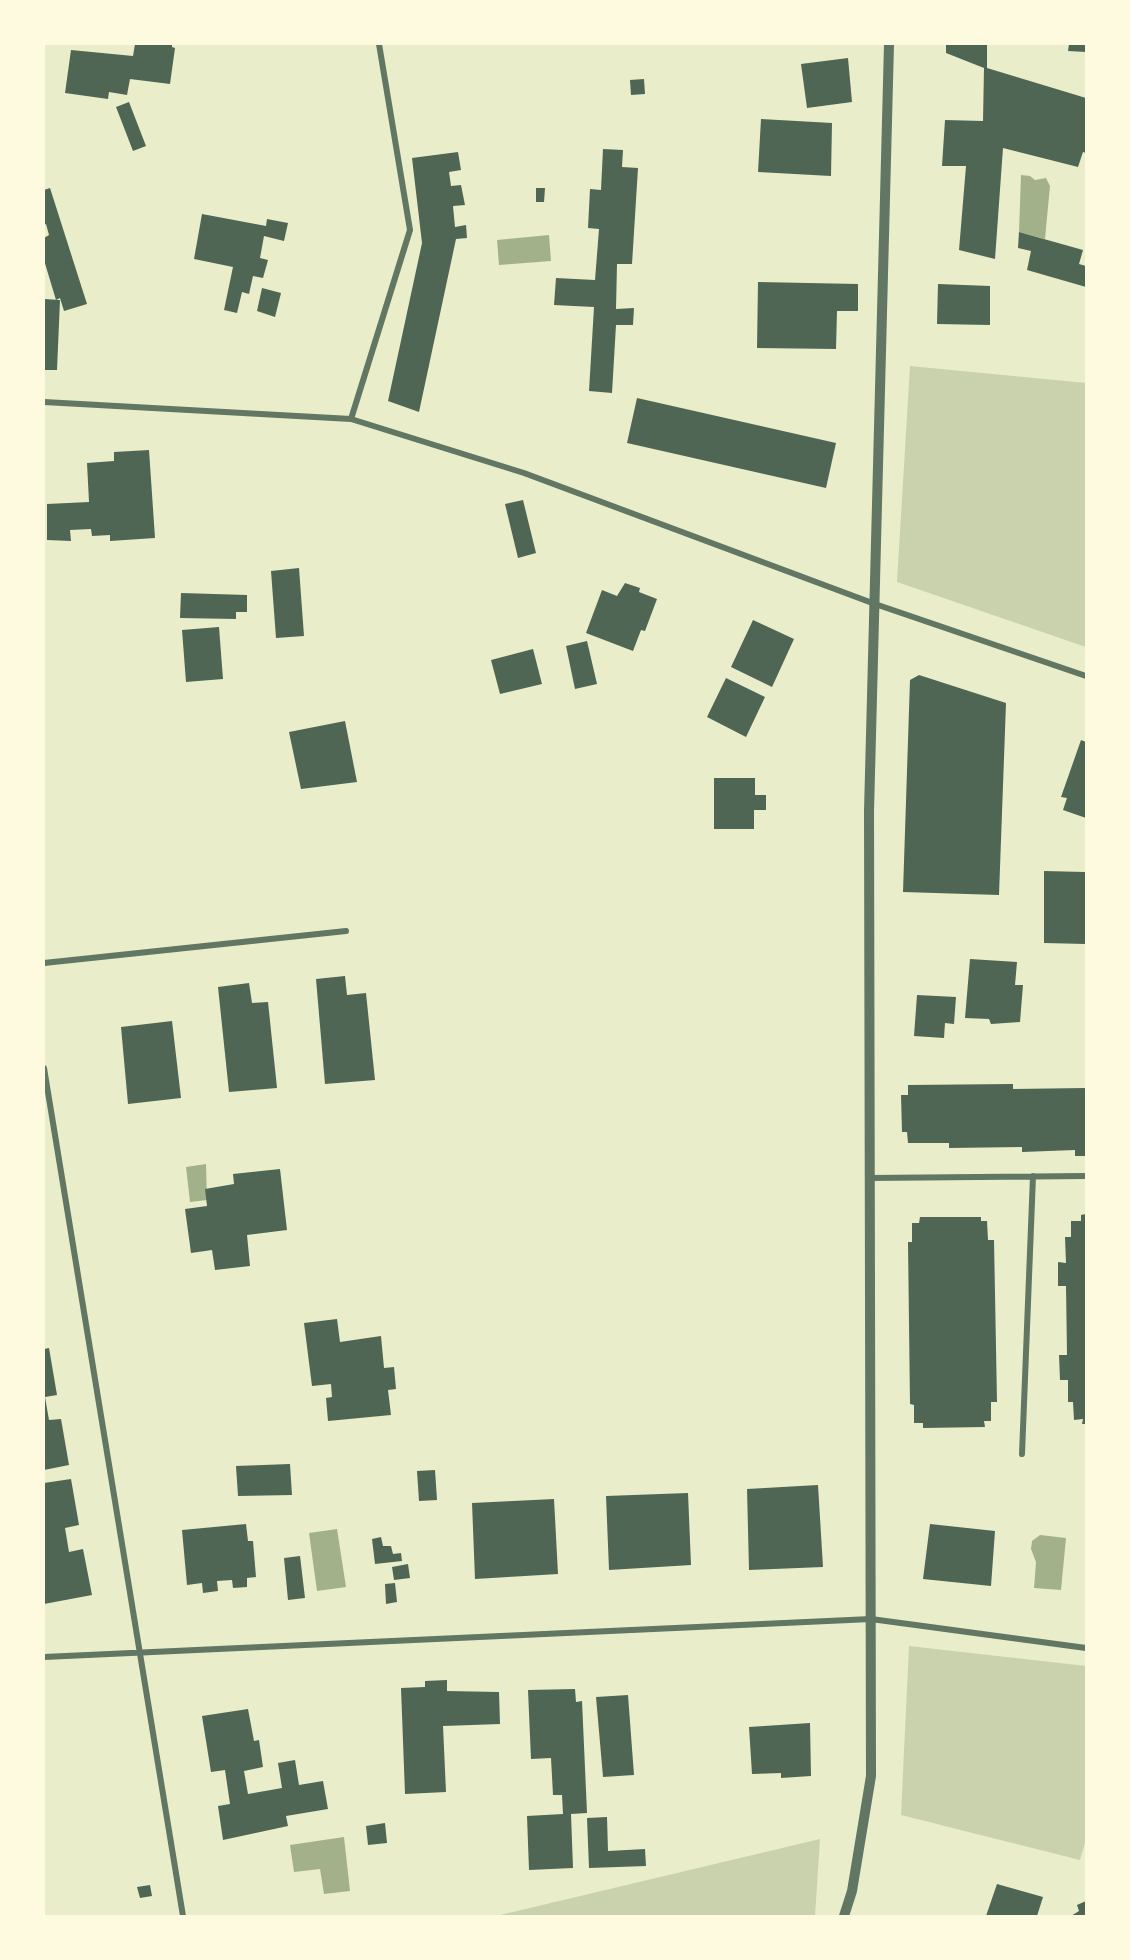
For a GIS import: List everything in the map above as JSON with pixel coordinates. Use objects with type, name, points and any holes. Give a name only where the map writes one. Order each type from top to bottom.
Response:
[{"type":"street","points":[[351,419],[410,230],[379,44]]},
{"type":"street","points":[[844,1917],[852,1891],[872,1776],[869,811],[889,44]]},
{"type":"street","points":[[44,402],[351,419],[524,473],[875,604],[1086,676]]},
{"type":"street","points":[[44,963],[346,931]]},
{"type":"street","points":[[44,1068],[183,1917]]},
{"type":"street","points":[[1022,1454],[1033,1176]]},
{"type":"street","points":[[870,1178],[1086,1176]]},
{"type":"street","points":[[44,1657],[872,1619],[1086,1648]]},
{"type":"shaded area","points":[[1021,175],[1030,176],[1035,180],[1046,178],[1050,186],[1045,239],[1019,232]]},
{"type":"shaded area","points":[[549,235],[551,261],[499,265],[497,240]]},
{"type":"shaded area","points":[[910,366],[1086,383],[1086,647],[897,582]]},
{"type":"shaded area","points":[[206,1164],[207,1200],[190,1202],[186,1167]]},
{"type":"shaded area","points":[[337,1529],[346,1587],[317,1591],[309,1533]]},
{"type":"shaded area","points":[[1040,1535],[1066,1538],[1061,1590],[1034,1588],[1036,1562],[1031,1549],[1032,1541]]},
{"type":"shaded area","points":[[909,1646],[1086,1666],[1086,1839],[1080,1860],[901,1815]]},
{"type":"shaded area","points":[[344,1837],[350,1891],[324,1894],[320,1869],[294,1872],[290,1845]]},
{"type":"shaded area","points":[[820,1839],[815,1916],[496,1916]]},
{"type":"building","points":[[135,44],[172,44],[175,48],[170,84],[130,79],[127,95],[109,92],[108,99],[65,93],[71,50],[133,56]]},
{"type":"building","points":[[946,44],[987,44],[987,68],[1086,98],[1086,153],[1083,152],[1078,167],[1003,148],[995,259],[959,250],[966,166],[942,166],[945,120],[983,121],[984,68],[946,53]]},
{"type":"building","points":[[1069,44],[1086,44],[1086,52],[1068,51]]},
{"type":"building","points":[[848,58],[852,102],[807,108],[801,64]]},
{"type":"building","points":[[644,79],[645,94],[631,95],[630,80]]},
{"type":"building","points":[[129,102],[146,146],[133,151],[116,107]]},
{"type":"building","points":[[761,119],[832,123],[831,176],[758,172]]},
{"type":"building","points":[[603,149],[623,150],[622,167],[638,168],[632,264],[617,264],[616,309],[634,308],[633,325],[616,325],[612,393],[589,391],[594,307],[554,305],[556,278],[595,280],[599,229],[588,228],[590,189],[601,190]]},
{"type":"building","points":[[458,152],[461,170],[449,172],[451,186],[461,185],[465,205],[453,206],[455,227],[466,225],[467,238],[456,239],[419,412],[388,401],[422,243],[412,158]]},
{"type":"building","points":[[50,188],[87,304],[64,311],[60,298],[56,300],[44,260],[44,238],[49,235],[46,224],[44,225],[44,190]]},
{"type":"building","points":[[536,188],[545,188],[544,202],[536,202]]},
{"type":"building","points":[[202,214],[266,226],[267,219],[288,223],[284,241],[264,236],[260,258],[268,260],[263,278],[253,276],[249,294],[242,292],[237,313],[224,310],[233,267],[194,259]]},
{"type":"building","points":[[1019,232],[1083,250],[1079,264],[1086,266],[1086,287],[1027,270],[1031,251],[1018,248]]},
{"type":"building","points":[[758,282],[858,284],[858,311],[837,311],[836,349],[757,348]]},
{"type":"building","points":[[938,284],[990,286],[990,325],[937,324]]},
{"type":"building","points":[[262,288],[281,293],[275,317],[257,311]]},
{"type":"building","points":[[44,299],[60,300],[57,370],[44,370]]},
{"type":"building","points":[[637,398],[836,443],[826,488],[627,443]]},
{"type":"building","points":[[149,450],[155,538],[110,541],[110,535],[92,536],[91,529],[70,530],[71,541],[47,540],[47,504],[89,502],[87,463],[114,461],[114,452]]},
{"type":"building","points":[[523,500],[536,553],[518,558],[505,504]]},
{"type":"building","points":[[299,568],[304,636],[276,638],[271,571]]},
{"type":"building","points":[[625,583],[640,588],[639,592],[657,599],[645,631],[641,630],[633,651],[586,633],[602,590],[617,596]]},
{"type":"building","points":[[181,593],[247,595],[247,612],[236,612],[236,619],[180,618]]},
{"type":"building","points":[[753,620],[794,639],[772,687],[731,667]]},
{"type":"building","points":[[219,627],[223,679],[186,682],[182,630]]},
{"type":"building","points":[[587,641],[597,684],[575,689],[566,646]]},
{"type":"building","points":[[533,649],[542,684],[500,694],[491,660]]},
{"type":"building","points":[[919,675],[1006,703],[999,895],[903,892],[910,680]]},
{"type":"building","points":[[726,678],[765,697],[746,737],[707,717]]},
{"type":"building","points":[[345,721],[357,782],[301,789],[289,732]]},
{"type":"building","points":[[1081,740],[1086,742],[1086,818],[1063,810],[1067,798],[1061,797]]},
{"type":"building","points":[[714,778],[755,778],[755,795],[766,795],[766,810],[754,810],[754,829],[714,829]]},
{"type":"building","points":[[1044,871],[1085,872],[1086,944],[1044,943]]},
{"type":"building","points":[[970,959],[1017,962],[1015,985],[1023,985],[1020,1022],[991,1024],[989,1019],[965,1018]]},
{"type":"building","points":[[345,976],[347,995],[366,993],[375,1080],[325,1084],[316,979]]},
{"type":"building","points":[[249,983],[252,1003],[268,1002],[277,1088],[229,1092],[218,987]]},
{"type":"building","points":[[917,995],[956,997],[954,1024],[945,1023],[944,1038],[914,1036]]},
{"type":"building","points":[[172,1021],[181,1098],[128,1104],[121,1027]]},
{"type":"building","points":[[1013,1084],[1013,1089],[1086,1088],[1086,1156],[1075,1156],[1075,1150],[1022,1152],[1022,1147],[949,1148],[949,1143],[908,1143],[907,1132],[902,1132],[901,1095],[908,1095],[908,1085]]},
{"type":"building","points":[[280,1169],[287,1230],[247,1235],[250,1266],[215,1270],[212,1250],[191,1253],[185,1209],[207,1206],[205,1189],[234,1184],[233,1174]]},
{"type":"building","points":[[1086,1214],[1086,1424],[1082,1424],[1083,1419],[1074,1420],[1073,1402],[1068,1402],[1068,1380],[1060,1380],[1059,1355],[1067,1355],[1066,1286],[1058,1286],[1058,1262],[1066,1263],[1065,1237],[1071,1237],[1071,1221],[1081,1221],[1081,1215]]},
{"type":"building","points":[[920,1217],[981,1217],[981,1221],[987,1221],[988,1240],[994,1240],[997,1402],[991,1402],[991,1421],[984,1421],[985,1427],[923,1428],[923,1423],[914,1423],[914,1405],[910,1404],[908,1242],[912,1242],[912,1223],[919,1223]]},
{"type":"building","points":[[337,1319],[340,1342],[381,1336],[384,1368],[394,1367],[396,1389],[388,1390],[391,1415],[328,1421],[326,1398],[332,1397],[331,1384],[312,1386],[304,1323]]},
{"type":"building","points":[[49,1348],[57,1395],[45,1397],[49,1420],[61,1419],[69,1465],[44,1470],[44,1349]]},
{"type":"building","points":[[290,1464],[292,1495],[238,1496],[236,1466]]},
{"type":"building","points":[[435,1470],[437,1500],[419,1501],[417,1471]]},
{"type":"building","points":[[71,1479],[79,1525],[65,1528],[69,1552],[83,1549],[92,1595],[44,1604],[44,1483]]},
{"type":"building","points":[[818,1485],[823,1567],[749,1570],[747,1489]]},
{"type":"building","points":[[688,1493],[691,1565],[609,1570],[606,1496]]},
{"type":"building","points":[[554,1499],[558,1574],[475,1579],[472,1503]]},
{"type":"building","points":[[246,1524],[248,1541],[253,1541],[256,1577],[247,1578],[247,1587],[233,1588],[232,1580],[217,1581],[218,1591],[203,1593],[202,1583],[187,1585],[182,1530]]},
{"type":"building","points":[[930,1524],[995,1531],[991,1586],[923,1579]]},
{"type":"building","points":[[381,1537],[383,1546],[391,1546],[393,1554],[401,1553],[402,1561],[375,1564],[372,1539]]},
{"type":"building","points":[[300,1556],[305,1598],[288,1600],[284,1558]]},
{"type":"building","points":[[408,1564],[410,1578],[394,1580],[392,1567]]},
{"type":"building","points":[[395,1583],[397,1602],[386,1604],[385,1584]]},
{"type":"building","points":[[447,1680],[447,1691],[499,1692],[500,1724],[443,1726],[446,1792],[405,1794],[401,1688],[425,1687],[425,1681]]},
{"type":"building","points":[[575,1689],[576,1702],[582,1701],[587,1813],[571,1814],[573,1868],[529,1870],[527,1816],[563,1814],[562,1795],[553,1795],[551,1758],[531,1759],[528,1690]]},
{"type":"building","points":[[628,1695],[634,1775],[603,1777],[596,1697]]},
{"type":"building","points":[[248,1709],[254,1741],[259,1740],[263,1767],[244,1771],[248,1794],[282,1788],[278,1763],[295,1760],[299,1785],[323,1781],[328,1809],[286,1816],[288,1826],[223,1840],[218,1806],[230,1804],[225,1770],[211,1772],[202,1716]]},
{"type":"building","points":[[810,1723],[811,1776],[781,1778],[781,1773],[752,1774],[749,1727]]},
{"type":"building","points":[[607,1817],[608,1851],[645,1849],[646,1866],[589,1868],[587,1818]]},
{"type":"building","points":[[385,1823],[387,1843],[368,1845],[366,1826]]},
{"type":"building","points":[[997,1884],[1043,1897],[1037,1916],[986,1916]]},
{"type":"building","points":[[150,1885],[152,1896],[140,1898],[137,1887]]},
{"type":"building","points":[[1086,1901],[1086,1916],[1071,1916],[1079,1911],[1077,1905]]}]
